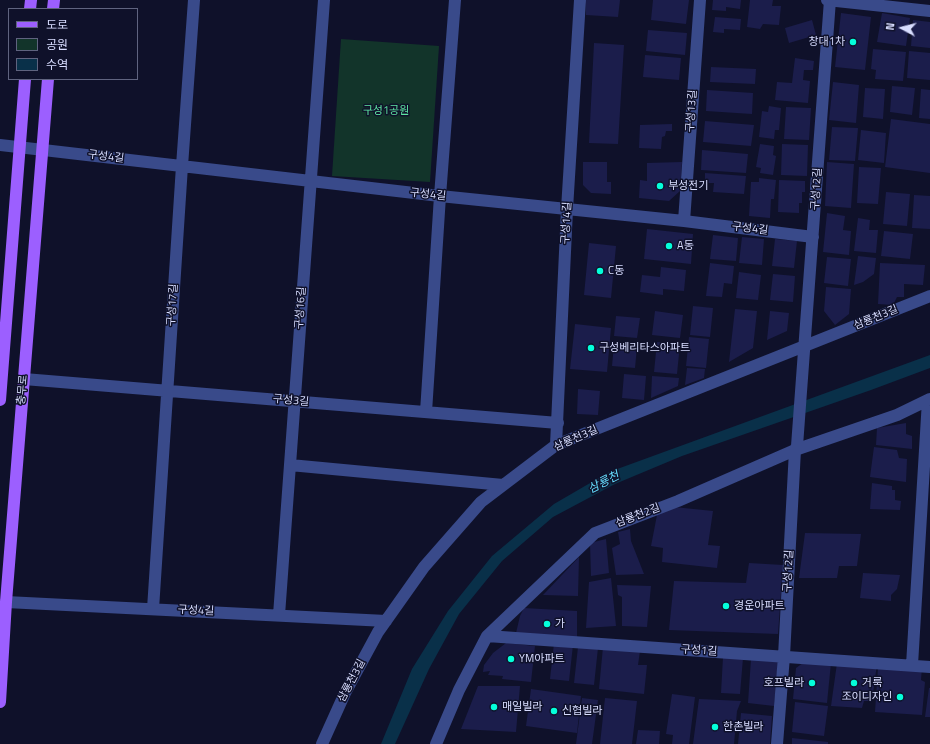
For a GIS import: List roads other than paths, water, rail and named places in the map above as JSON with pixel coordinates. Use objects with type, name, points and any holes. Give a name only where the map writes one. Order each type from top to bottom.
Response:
[{"type":"main road","name":"충무로","points":[[0,399],[24,80]]},
{"type":"main road","name":"충무로","points":[[0,702],[6,602],[48,80]]},
{"type":"street","name":"구성17길","points":[[153,609],[194,0]]},
{"type":"street","name":"구성16길","points":[[279,615],[324,0]]},
{"type":"street","points":[[426,412],[440,196],[455,0]]},
{"type":"street","name":"구성14길","points":[[556,446],[567,209],[580,0]]},
{"type":"street","name":"구성13길","points":[[684,221],[700,0]]},
{"type":"street","points":[[827,0],[930,11]]},
{"type":"street","name":"구성12길","points":[[777,744],[784,656],[796,448],[830,0]]},
{"type":"street","name":"구성4길","points":[[0,145],[440,196],[684,221],[813,237]]},
{"type":"street","name":"삼룡천3길","points":[[322,744],[345,692],[386,620],[430,561],[481,502],[503,485],[556,446],[930,296]]},
{"type":"street","name":"구성3길","points":[[24,379],[558,423]]},
{"type":"street","points":[[912,665],[929,399]]},
{"type":"street","name":"삼룡천2길","points":[[436,744],[459,690],[487,636],[595,532],[678,501],[796,448],[897,415],[929,399]]},
{"type":"street","points":[[290,465],[503,485]]},
{"type":"street","name":"구성4길","points":[[6,602],[386,620]]},
{"type":"street","name":"구성1길","points":[[487,636],[930,667]]},
{"type":"water","name":"삼룡천","points":[[930,355],[930,368],[682,456],[615,484],[553,517],[502,561],[459,614],[429,669],[395,744],[381,744],[412,669],[448,611],[492,556],[554,504],[609,472]]},
{"type":"place","name":"창대1차","points":[[853,42]]},
{"type":"place","name":"부성전기","points":[[660,186]]},
{"type":"place","name":"A동","points":[[669,246]]},
{"type":"place","name":"C동","points":[[600,271]]},
{"type":"place","name":"구성베리타스아파트","points":[[591,348]]},
{"type":"place","name":"경운아파트","points":[[726,606]]},
{"type":"place","name":"가","points":[[547,624]]},
{"type":"place","name":"YM아파트","points":[[511,659]]},
{"type":"place","name":"호프빌라","points":[[812,683]]},
{"type":"place","name":"거룩","points":[[854,683]]},
{"type":"place","name":"조이디자인","points":[[900,697]]},
{"type":"place","name":"매일빌라","points":[[494,707]]},
{"type":"place","name":"신협빌라","points":[[554,711]]},
{"type":"place","name":"한촌빌라","points":[[715,727]]},
{"type":"park label","name":"구성1공원","points":[[386,111]]}]
